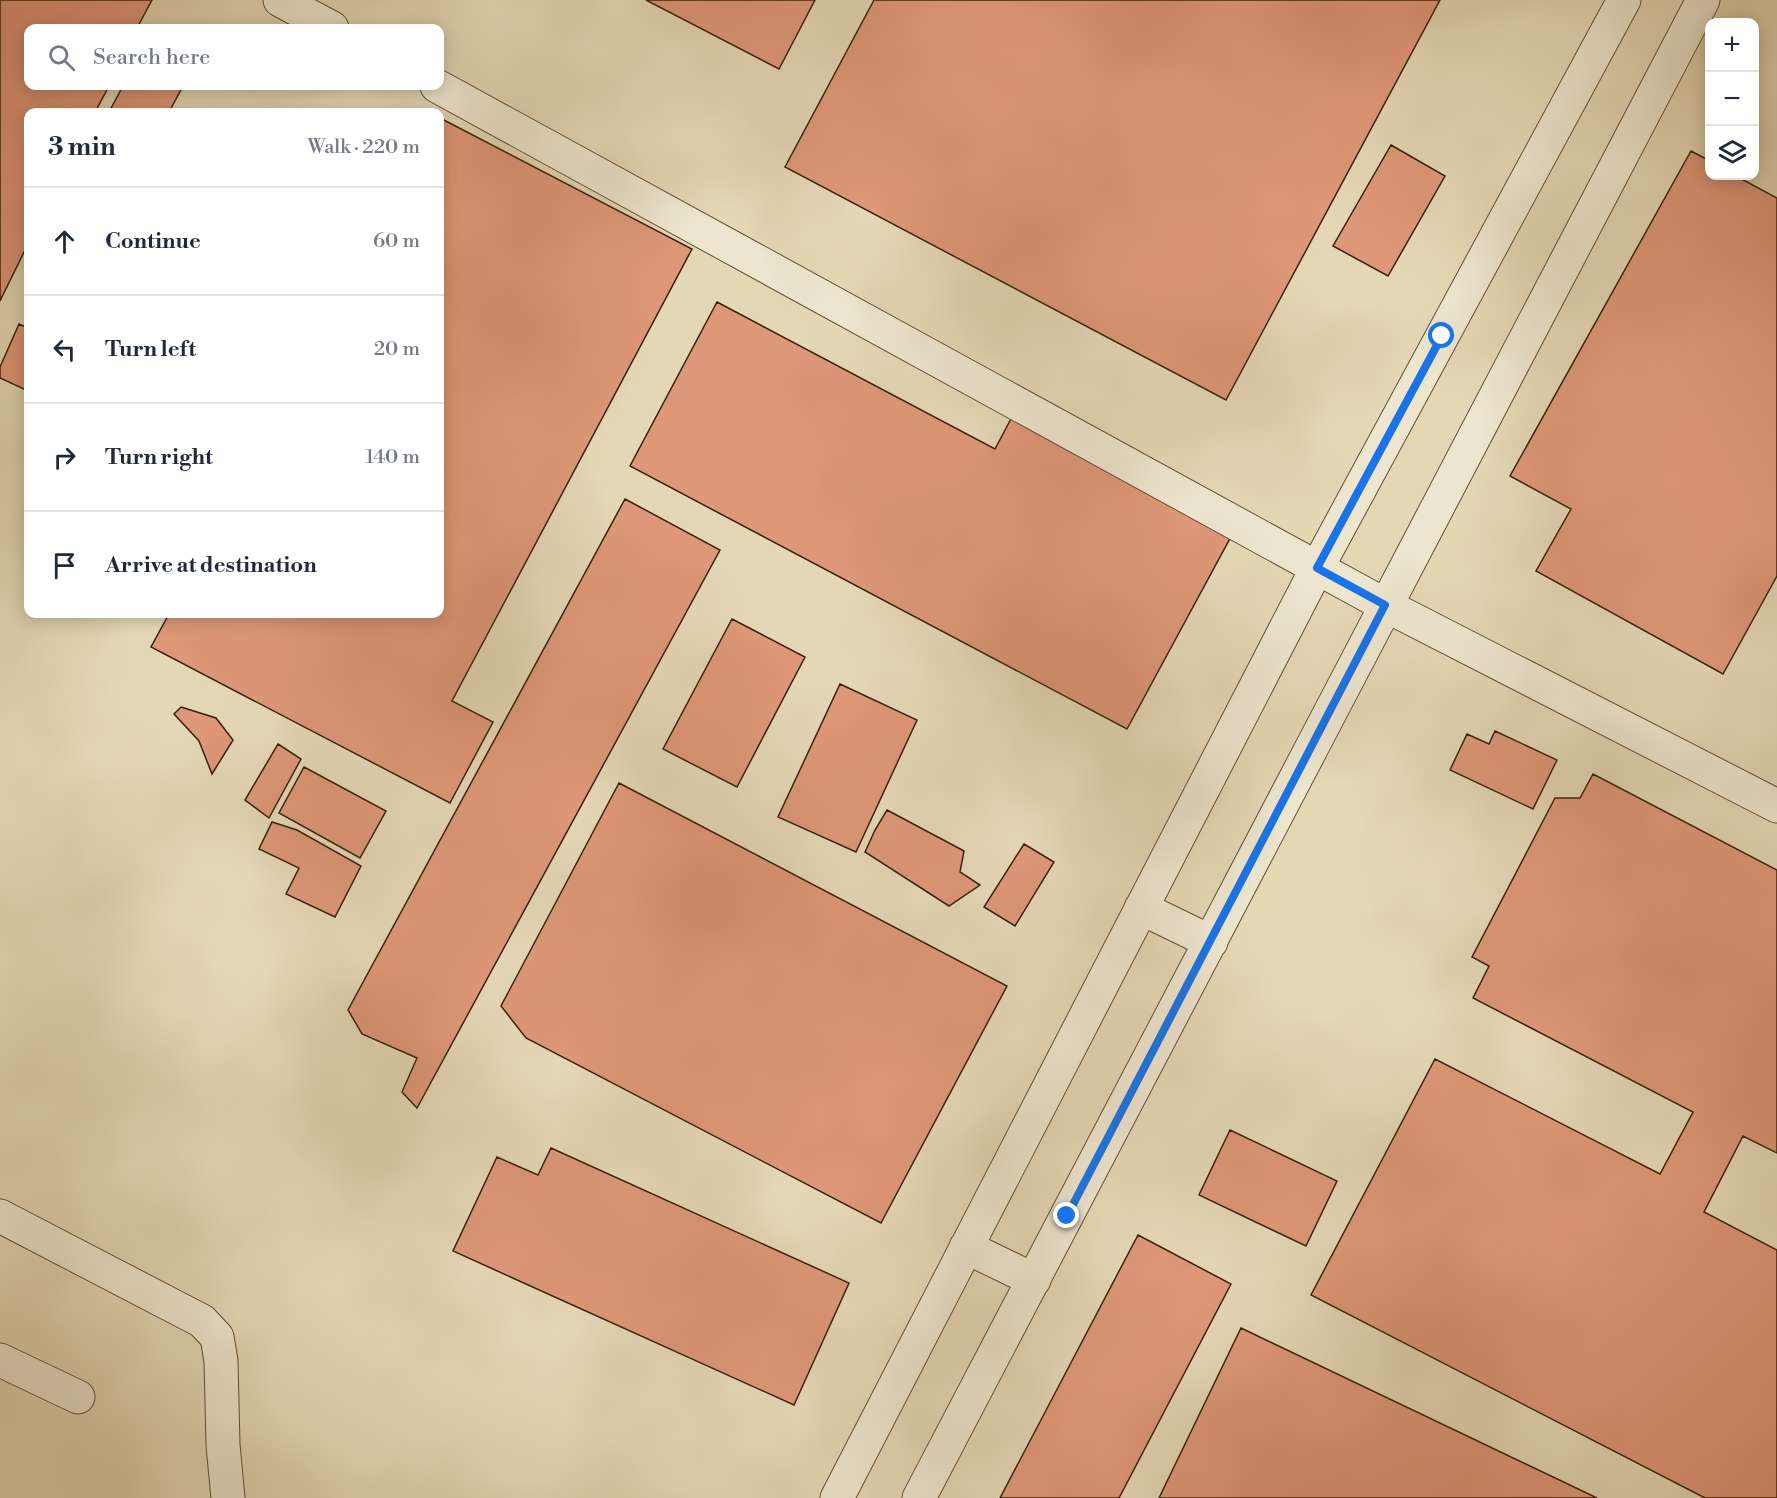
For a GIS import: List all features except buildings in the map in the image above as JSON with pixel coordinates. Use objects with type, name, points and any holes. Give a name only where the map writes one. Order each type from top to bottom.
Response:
[{"type":"street","points":[[280,0],[325,24]]},
{"type":"street","points":[[837,1498],[1317,568],[1624,0]]},
{"type":"street","points":[[919,1498],[1703,0]]},
{"type":"street","points":[[443,90],[1385,605],[1777,806]]},
{"type":"street","points":[[1141,908],[1211,942]]},
{"type":"street","points":[[0,1216],[202,1321],[217,1337],[221,1361],[223,1445],[228,1498]]},
{"type":"street","points":[[966,1247],[1034,1280]]},
{"type":"street","points":[[0,1360],[78,1397]]},
{"type":"route","points":[[1067,1216],[1385,605],[1317,568],[1442,336]]}]
